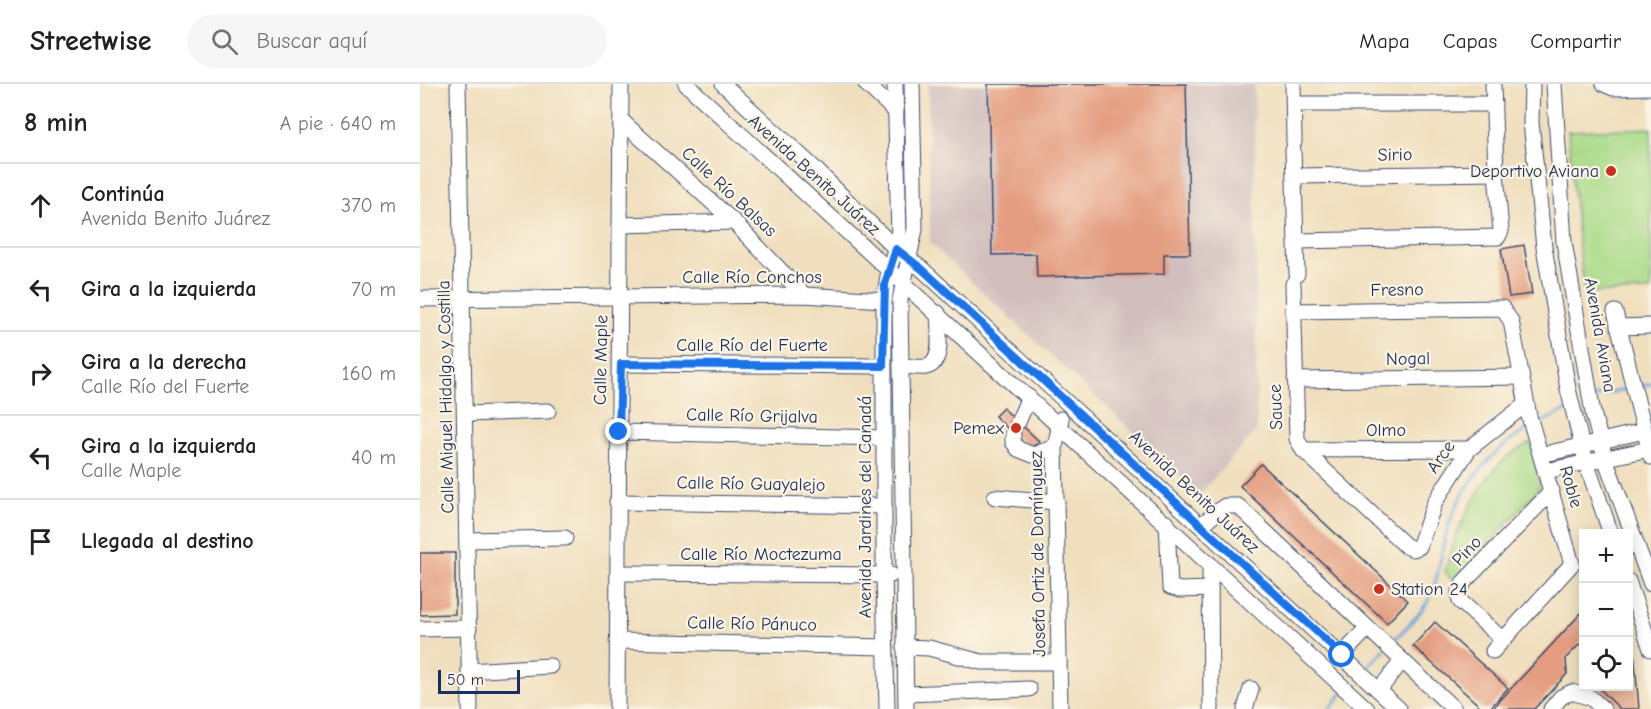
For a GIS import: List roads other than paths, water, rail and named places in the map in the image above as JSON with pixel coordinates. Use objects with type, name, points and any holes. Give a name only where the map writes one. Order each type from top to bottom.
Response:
[{"type":"street","name":"Calle Miguel Hidalgo y Costilla","points":[[458,84],[464,298],[470,709]]},
{"type":"street","name":"Calle Maple","points":[[617,709],[617,502],[621,364],[620,225],[623,122],[621,84]]},
{"type":"street","name":"Avenida Benito Juárez","points":[[686,84],[1167,523],[1361,704]]},
{"type":"street","name":"Avenida Benito Juárez","points":[[723,84],[896,249],[1064,399],[1399,709]]},
{"type":"street","points":[[866,84],[896,112]]},
{"type":"street","name":"Avenida Jardines del Canadá","points":[[887,709],[883,366],[884,300],[888,270],[896,249],[899,209],[895,84]]},
{"type":"street","name":"Avenida Jardines del Canadá","points":[[906,702],[900,300],[910,261],[915,217],[912,84]]},
{"type":"street","name":"Sauce","points":[[1293,84],[1297,240],[1293,311],[1297,439],[1303,450],[1406,546],[1413,549]]},
{"type":"street","points":[[1297,240],[1497,237],[1501,231],[1493,84]]},
{"type":"street","points":[[1532,84],[1531,122],[1544,247],[1568,390],[1581,446],[1609,529]]},
{"type":"street","name":"Avenida Aviana","points":[[1554,84],[1564,242],[1593,412],[1605,458],[1651,584]]},
{"type":"street","points":[[1609,86],[1651,87]]},
{"type":"street","points":[[1294,104],[1494,104]]},
{"type":"street","name":"Calle Río Balsas","points":[[623,122],[734,222],[804,296]]},
{"type":"street","name":"Sirio","points":[[1296,176],[1496,172]]},
{"type":"street","points":[[620,225],[734,222]]},
{"type":"street","name":"Calle Río Conchos","points":[[420,299],[804,296],[884,300]]},
{"type":"street","name":"Fresno","points":[[1293,311],[1502,308]]},
{"type":"street","name":"Roble","points":[[1498,646],[1572,564],[1528,410],[1511,321],[1502,308]]},
{"type":"street","points":[[901,366],[927,367],[938,356],[938,313]]},
{"type":"street","points":[[1546,471],[1605,458],[1650,453],[1617,319],[1651,326]]},
{"type":"street","name":"Calle Río del Fuerte","points":[[621,364],[883,366]]},
{"type":"street","name":"Nogal","points":[[1295,380],[1521,377]]},
{"type":"street","points":[[1029,397],[1016,428],[1013,442],[1018,448],[1033,455],[1055,447]]},
{"type":"street","name":"Josefa Ortiz de Domínguez","points":[[1060,709],[1055,447],[1064,399]]},
{"type":"street","name":"Arce","points":[[1413,549],[1419,546],[1434,502],[1469,449],[1528,410]]},
{"type":"street","points":[[466,414],[548,411]]},
{"type":"street","points":[[1541,455],[1644,431]]},
{"type":"street","name":"Calle Río Grijalva","points":[[619,432],[884,438]]},
{"type":"street","name":"Olmo","points":[[1303,450],[1469,449]]},
{"type":"street","name":"Pino","points":[[1498,646],[1460,601],[1459,593],[1464,582],[1552,491]]},
{"type":"street","points":[[995,497],[1057,502]]},
{"type":"street","name":"Calle Río Guayalejo","points":[[617,502],[884,506]]},
{"type":"street","points":[[1201,525],[1225,506],[1238,506],[1454,709]]},
{"type":"street","points":[[1167,523],[1170,586],[1180,590],[1210,589]]},
{"type":"street","points":[[467,540],[566,538]]},
{"type":"street","points":[[1210,564],[1211,709]]},
{"type":"street","name":"Calle Río Moctezuma","points":[[618,573],[903,575]]},
{"type":"street","points":[[1630,583],[1651,649]]},
{"type":"street","points":[[420,629],[469,628]]},
{"type":"street","points":[[1345,658],[1370,632]]},
{"type":"street","name":"Calle Río Pánuco","points":[[617,641],[885,647]]},
{"type":"street","points":[[904,647],[929,648],[981,662],[1059,662]]},
{"type":"street","points":[[1375,686],[1399,659]]},
{"type":"street","points":[[470,671],[550,666]]},
{"type":"street","points":[[906,702],[1029,689]]},
{"type":"street","points":[[1245,709],[1251,689]]},
{"type":"street","points":[[1551,709],[1561,698],[1572,693],[1591,698],[1603,709]]},
{"type":"waterway","points":[[1638,386],[1651,384]]},
{"type":"waterway","points":[[1594,397],[1629,388]]},
{"type":"waterway","points":[[1538,424],[1567,410]]},
{"type":"waterway","points":[[1391,643],[1429,600],[1446,534],[1466,489],[1476,474],[1500,449],[1527,430]]},
{"type":"waterway","points":[[1364,671],[1384,650]]},
{"type":"waterway","points":[[1330,709],[1342,693]]},
{"type":"place","name":"Deportivo Aviana","points":[[1611,171]]},
{"type":"place","name":"Pemex","points":[[1016,428]]},
{"type":"place","name":"Station 24","points":[[1379,589]]}]
